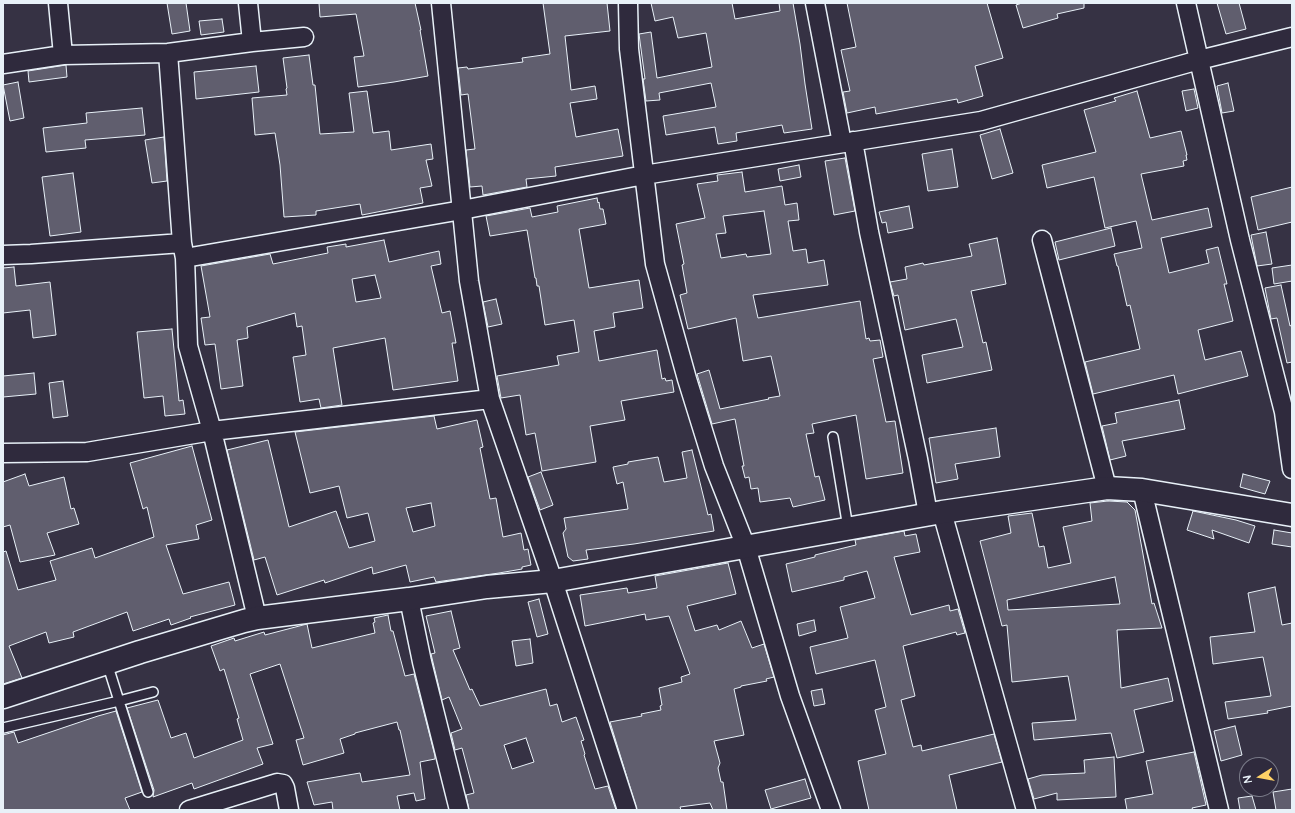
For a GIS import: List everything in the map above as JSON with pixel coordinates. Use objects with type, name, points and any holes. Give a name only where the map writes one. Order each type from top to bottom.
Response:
[{"type":"street","points":[[58,3],[63,55]]},
{"type":"street","points":[[248,3],[252,42]]},
{"type":"street","points":[[441,3],[470,281],[490,399],[553,581],[627,810]]},
{"type":"street","points":[[628,3],[629,49],[655,264],[687,378],[714,466],[746,547],[790,696],[831,810]]},
{"type":"street","points":[[815,3],[869,232],[918,459],[1026,810]]},
{"type":"street","points":[[1186,3],[1240,240],[1284,412],[1292,469]]},
{"type":"street","points":[[3,64],[63,55],[168,53],[304,37]]},
{"type":"street","points":[[3,255],[184,251],[462,210],[644,175],[980,120],[1199,60],[1292,37]]},
{"type":"street","points":[[168,53],[184,251],[188,346],[212,431],[257,618]]},
{"type":"street","points":[[1042,240],[1107,488]]},
{"type":"street","points":[[3,454],[87,452],[212,431],[490,399]]},
{"type":"street","points":[[3,697],[107,663],[236,623],[257,618],[409,599],[488,587],[553,581],[935,513],[1107,488],[1142,490],[1292,515]]},
{"type":"street","points":[[1142,490],[1218,810]]},
{"type":"street","points":[[409,599],[422,662],[459,810]]},
{"type":"street","points":[[189,810],[277,783],[283,784],[285,788],[289,810]]},
{"type":"lane","points":[[833,437],[848,528]]},
{"type":"lane","points":[[107,663],[148,792]]},
{"type":"lane","points":[[3,728],[153,692]]},
{"type":"building","points":[[167,3],[186,3],[190,31],[172,34]]},
{"type":"building","points":[[319,3],[415,3],[428,76],[358,87],[354,57],[364,56],[356,14],[320,17]]},
{"type":"building","points":[[543,3],[607,3],[610,31],[565,36],[571,90],[595,86],[597,99],[570,103],[576,137],[618,129],[623,156],[555,167],[556,176],[526,179],[527,187],[483,195],[482,186],[470,187],[466,150],[475,149],[468,94],[461,95],[458,68],[467,67],[468,69],[523,62],[522,58],[550,54]]},
{"type":"building","points":[[651,3],[732,3],[735,19],[780,11],[779,3],[793,3],[812,129],[784,133],[782,125],[736,133],[737,141],[718,144],[715,127],[666,135],[663,116],[716,107],[711,83],[659,93],[660,100],[646,101],[643,79],[645,79],[639,34],[651,32],[657,78],[712,67],[706,33],[678,38],[673,17],[655,21]]},
{"type":"building","points":[[847,3],[987,3],[1003,58],[975,66],[983,96],[958,103],[957,99],[876,114],[875,107],[847,113],[843,92],[850,91],[841,50],[856,47]]},
{"type":"building","points":[[1022,3],[1084,3],[1084,8],[1057,14],[1058,18],[1023,28],[1016,5]]},
{"type":"building","points":[[1217,3],[1239,3],[1246,29],[1226,34]]},
{"type":"building","points":[[222,19],[224,32],[201,35],[199,21]]},
{"type":"building","points":[[309,55],[313,85],[315,85],[320,134],[354,132],[349,93],[367,91],[373,133],[389,131],[391,150],[431,144],[433,159],[426,160],[432,186],[420,188],[423,203],[362,215],[360,204],[316,211],[316,215],[284,217],[280,165],[275,133],[255,135],[252,98],[287,95],[283,58]]},
{"type":"building","points":[[66,65],[67,77],[29,82],[28,71]]},
{"type":"building","points":[[256,66],[259,92],[196,99],[194,72]]},
{"type":"building","points":[[18,82],[24,118],[10,121],[3,85]]},
{"type":"building","points":[[1228,83],[1234,111],[1222,113],[1217,86]]},
{"type":"building","points":[[1194,89],[1198,108],[1186,111],[1182,91]]},
{"type":"building","points":[[1137,91],[1150,138],[1181,131],[1187,155],[1187,160],[1183,161],[1184,166],[1141,174],[1152,220],[1208,208],[1212,227],[1161,238],[1169,273],[1209,263],[1206,250],[1218,247],[1227,284],[1224,284],[1233,321],[1198,330],[1205,360],[1241,351],[1248,376],[1178,394],[1174,375],[1093,394],[1085,362],[1140,349],[1130,305],[1127,306],[1114,254],[1142,248],[1136,221],[1105,228],[1094,177],[1047,188],[1042,165],[1096,152],[1084,110],[1116,101],[1114,98]]},
{"type":"building","points":[[142,108],[145,135],[85,140],[86,148],[46,152],[43,128],[87,123],[86,113]]},
{"type":"building","points":[[1000,129],[1013,173],[992,179],[980,135]]},
{"type":"building","points":[[164,137],[167,181],[152,183],[145,140]]},
{"type":"building","points":[[952,149],[958,187],[928,191],[922,154]]},
{"type":"building","points":[[845,158],[855,211],[834,215],[825,161]]},
{"type":"building","points":[[799,165],[801,177],[780,181],[778,169]]},
{"type":"building","points":[[742,172],[745,192],[782,186],[785,205],[797,203],[799,220],[788,221],[793,251],[806,249],[808,263],[824,260],[828,285],[753,295],[758,318],[860,301],[866,339],[869,338],[870,341],[880,340],[883,357],[873,359],[886,422],[895,421],[903,473],[866,479],[856,415],[812,424],[814,433],[806,434],[815,477],[819,476],[825,500],[793,507],[790,498],[760,502],[758,488],[751,489],[749,477],[745,478],[742,466],[744,466],[735,419],[712,424],[697,374],[709,370],[720,409],[769,399],[768,398],[780,396],[771,356],[743,361],[736,318],[688,329],[680,295],[687,293],[682,265],[684,264],[676,224],[705,218],[697,184],[718,181],[717,175]],"holes":[[[764,211],[771,254],[747,257],[746,254],[721,258],[716,234],[726,233],[723,216]]]},
{"type":"building","points":[[73,173],[81,232],[50,236],[42,177]]},
{"type":"building","points":[[1292,187],[1292,222],[1258,230],[1251,197]]},
{"type":"building","points":[[597,198],[600,209],[603,209],[606,224],[579,229],[589,288],[639,280],[643,308],[613,313],[615,327],[594,331],[599,361],[657,350],[662,379],[665,378],[666,381],[672,380],[674,392],[621,401],[625,420],[590,426],[596,462],[542,471],[535,433],[526,435],[520,395],[501,398],[497,376],[559,365],[557,356],[579,352],[574,320],[545,325],[539,286],[537,286],[535,278],[527,230],[490,236],[486,216],[530,208],[532,217],[558,212],[557,206]]},
{"type":"building","points":[[909,206],[913,228],[888,233],[886,222],[882,223],[879,212]]},
{"type":"building","points":[[1111,228],[1115,246],[1059,260],[1055,242]]},
{"type":"building","points":[[1266,232],[1272,264],[1257,266],[1251,235]]},
{"type":"building","points":[[997,238],[1006,284],[971,291],[983,343],[986,342],[992,370],[927,383],[922,355],[963,347],[956,319],[905,330],[898,295],[894,296],[890,282],[907,279],[905,267],[972,256],[969,244]]},
{"type":"building","points":[[384,240],[389,262],[439,251],[441,264],[431,266],[442,313],[450,311],[456,343],[452,343],[458,381],[393,390],[385,338],[333,348],[342,405],[321,408],[319,399],[300,402],[293,357],[306,355],[302,326],[297,327],[295,313],[247,327],[248,338],[237,340],[243,386],[221,389],[215,344],[205,345],[201,318],[210,317],[201,266],[270,254],[273,264],[328,253],[327,247],[346,244],[346,247]],"holes":[[[375,275],[381,298],[356,302],[352,279]]]},
{"type":"building","points":[[1292,265],[1292,281],[1274,284],[1272,268]]},
{"type":"building","points":[[14,267],[16,286],[50,282],[56,335],[33,338],[30,310],[3,313],[3,268]]},
{"type":"building","points":[[1281,285],[1290,326],[1292,325],[1292,362],[1287,363],[1277,318],[1271,319],[1265,288]]},
{"type":"building","points":[[496,299],[502,324],[488,327],[483,302]]},
{"type":"building","points":[[172,329],[179,401],[183,400],[185,414],[165,416],[163,396],[144,398],[137,332]]},
{"type":"building","points":[[34,373],[36,394],[3,397],[3,376]]},
{"type":"building","points":[[63,381],[68,416],[53,418],[49,383]]},
{"type":"building","points":[[1179,400],[1185,429],[1122,441],[1126,456],[1110,460],[1102,426],[1117,423],[1115,413]]},
{"type":"building","points":[[434,416],[437,429],[477,420],[483,447],[480,448],[490,499],[496,498],[503,537],[521,533],[524,550],[528,549],[531,565],[522,567],[522,569],[436,582],[434,577],[410,582],[406,565],[373,574],[372,567],[325,583],[324,580],[277,595],[265,557],[254,560],[227,450],[268,440],[289,527],[336,511],[349,548],[375,541],[368,513],[347,518],[339,486],[310,493],[295,432]],"holes":[[[431,503],[435,526],[413,532],[406,508]]]},
{"type":"building","points":[[996,428],[1000,457],[955,464],[958,479],[936,483],[929,438]]},
{"type":"building","points":[[192,446],[212,520],[196,525],[199,539],[166,545],[183,594],[229,582],[235,605],[190,617],[191,618],[171,625],[169,619],[133,631],[127,612],[73,632],[74,637],[49,643],[46,632],[9,646],[22,678],[3,684],[3,552],[6,551],[18,590],[56,580],[50,561],[92,548],[95,558],[154,537],[147,507],[143,509],[130,463]]},
{"type":"building","points":[[692,450],[708,515],[711,514],[714,531],[586,550],[588,559],[573,561],[568,557],[563,533],[566,529],[564,518],[628,509],[623,482],[617,484],[613,467],[628,464],[628,462],[658,457],[664,482],[687,478],[682,452]]},
{"type":"building","points":[[541,472],[553,505],[540,510],[528,477]]},
{"type":"building","points":[[25,474],[29,486],[64,477],[71,509],[74,508],[79,524],[47,533],[55,555],[20,562],[10,525],[3,527],[3,482]]},
{"type":"building","points":[[1243,474],[1270,481],[1265,494],[1240,487]]},
{"type":"building","points":[[1108,501],[1127,502],[1135,510],[1152,604],[1154,603],[1162,628],[1117,630],[1121,688],[1168,678],[1173,701],[1134,710],[1144,752],[1117,758],[1111,733],[1034,740],[1032,723],[1076,720],[1068,676],[1012,682],[1007,625],[1002,626],[980,541],[1011,533],[1008,516],[1032,513],[1039,547],[1044,546],[1048,568],[1071,563],[1063,527],[1092,521],[1090,503]],"holes":[[[1115,577],[1120,604],[1008,610],[1007,600]]]},
{"type":"building","points":[[1193,511],[1236,520],[1255,526],[1249,543],[1212,530],[1214,539],[1187,530]]},
{"type":"building","points":[[1274,530],[1292,533],[1292,547],[1272,544]]},
{"type":"building","points":[[904,531],[905,536],[916,534],[920,552],[894,557],[911,615],[949,605],[950,611],[958,609],[965,633],[957,635],[956,632],[903,646],[915,696],[901,700],[913,747],[921,745],[922,751],[994,734],[1002,762],[949,775],[957,810],[869,810],[858,761],[886,754],[875,710],[886,707],[875,660],[816,674],[810,647],[848,638],[840,607],[875,598],[867,571],[844,577],[844,580],[792,592],[786,564],[856,545],[855,540]]},
{"type":"building","points":[[728,563],[736,594],[687,606],[695,631],[717,625],[719,630],[741,621],[752,648],[764,644],[774,677],[766,679],[767,681],[741,686],[734,689],[744,735],[714,741],[720,763],[718,768],[721,782],[723,782],[727,810],[713,810],[710,803],[680,807],[681,810],[637,810],[610,722],[642,716],[641,714],[661,710],[660,706],[662,705],[659,688],[682,682],[681,677],[690,674],[669,616],[646,620],[645,614],[585,626],[580,595],[627,588],[628,593],[657,588],[655,576]]},
{"type":"building","points":[[1275,587],[1282,625],[1292,623],[1292,706],[1267,711],[1268,713],[1228,719],[1225,702],[1271,696],[1263,657],[1213,664],[1210,637],[1255,632],[1248,593]]},
{"type":"building","points":[[539,599],[548,634],[537,637],[528,602]]},
{"type":"building","points":[[451,611],[460,648],[453,650],[470,690],[472,689],[480,706],[546,689],[550,706],[557,704],[562,722],[576,717],[584,740],[581,741],[584,755],[595,789],[608,786],[616,810],[469,810],[466,795],[474,793],[462,748],[455,750],[451,733],[462,729],[449,697],[442,700],[431,654],[435,653],[426,616]],"holes":[[[526,738],[534,762],[512,769],[504,745]]]},
{"type":"building","points":[[388,615],[391,631],[393,631],[405,676],[414,674],[435,756],[435,759],[420,762],[425,799],[416,801],[414,793],[397,796],[400,810],[333,810],[332,802],[314,805],[307,782],[360,773],[362,782],[410,775],[400,730],[397,722],[355,733],[340,739],[344,753],[303,765],[296,740],[304,738],[280,664],[250,674],[273,744],[257,748],[263,764],[194,789],[192,783],[153,797],[154,790],[127,708],[158,700],[171,738],[186,733],[194,758],[243,740],[237,719],[239,718],[224,669],[220,671],[211,646],[234,638],[235,641],[264,632],[265,635],[307,624],[312,648],[375,633],[373,623],[375,622],[374,618]]},
{"type":"building","points":[[814,620],[816,631],[799,636],[797,624]]},
{"type":"building","points":[[530,639],[533,663],[516,666],[512,641]]},
{"type":"building","points":[[822,689],[825,704],[814,706],[811,691]]},
{"type":"building","points":[[116,711],[142,792],[125,798],[130,810],[3,810],[3,735],[14,732],[18,743]]},
{"type":"building","points":[[1235,726],[1242,755],[1221,761],[1214,731]]},
{"type":"building","points":[[1194,752],[1206,805],[1192,808],[1193,810],[1127,810],[1125,799],[1153,794],[1146,761]]},
{"type":"building","points":[[1114,757],[1116,797],[1057,800],[1057,793],[1034,799],[1028,779],[1042,775],[1085,773],[1084,760]]},
{"type":"building","points":[[805,779],[811,798],[771,809],[765,790]]},
{"type":"building","points":[[1292,789],[1292,810],[1276,810],[1274,797],[1279,797],[1279,791]]},
{"type":"building","points":[[1252,797],[1256,810],[1240,810],[1238,798]]}]
